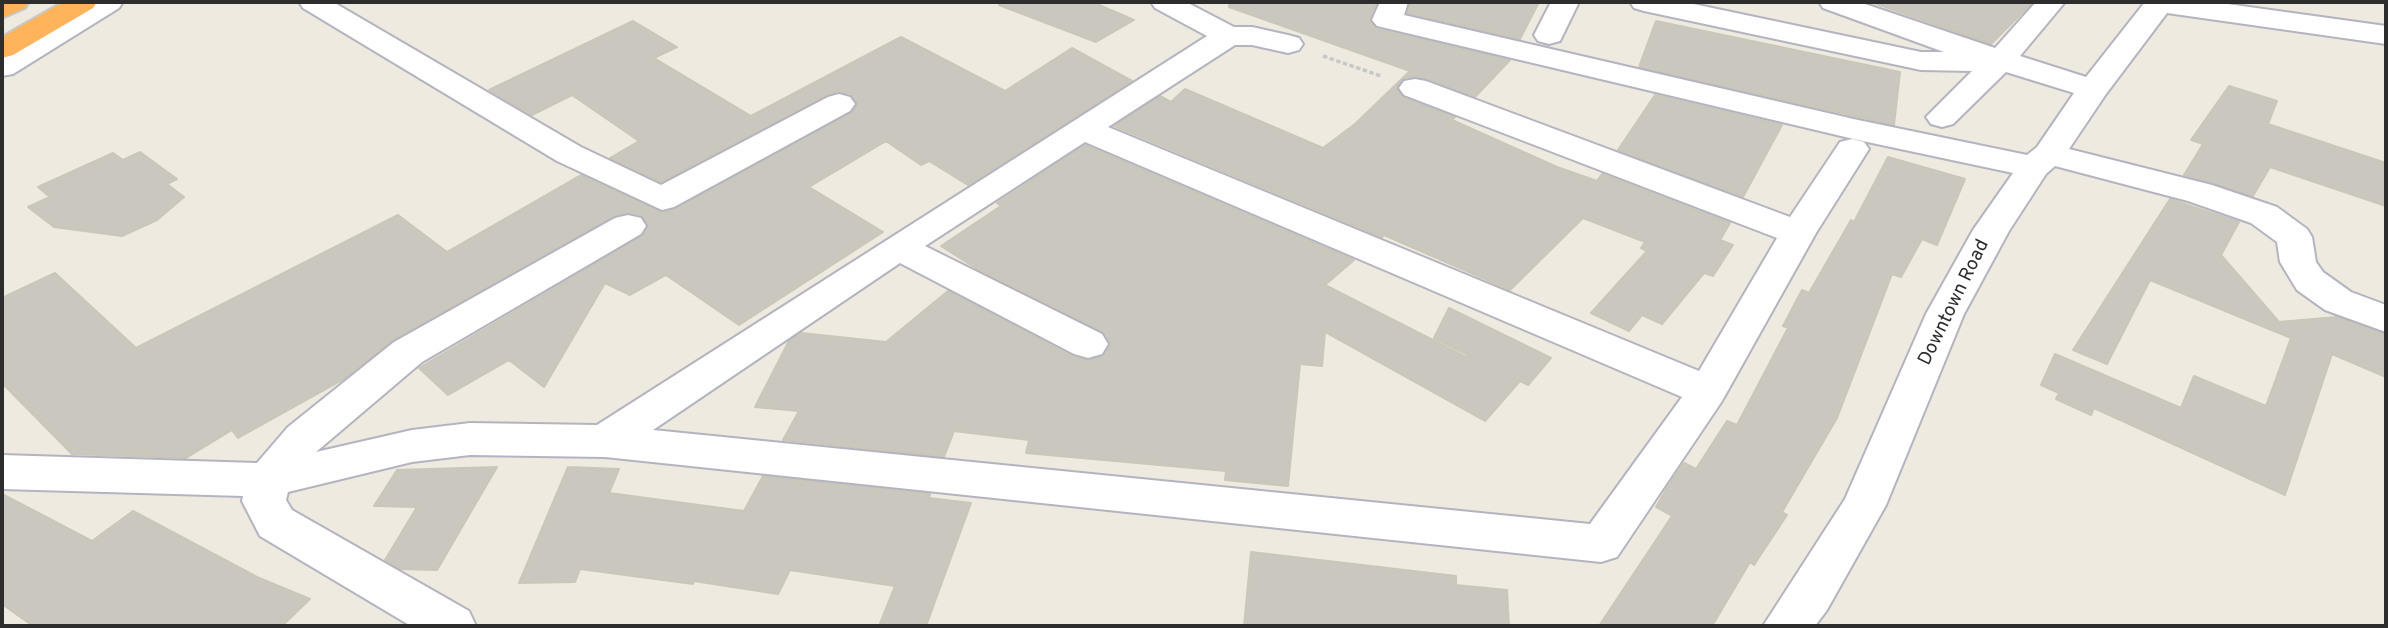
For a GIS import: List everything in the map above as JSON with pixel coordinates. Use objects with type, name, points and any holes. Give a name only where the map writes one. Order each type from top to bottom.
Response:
[{"type":"highway","points":[[2,9],[15,2]]},
{"type":"highway","points":[[2,49],[83,2]]},
{"type":"street","points":[[2,67],[109,2]]},
{"type":"street","points":[[313,2],[569,153],[662,199],[839,104]]},
{"type":"street","points":[[1165,2],[1228,36],[1252,36],[1289,44]]},
{"type":"street","points":[[1394,2],[1387,20],[1858,130],[2042,160],[2200,193],[2264,215],[2294,237],[2298,262],[2309,281],[2338,301],[2386,319]]},
{"type":"street","points":[[1549,35],[1564,2]]},
{"type":"street","points":[[1644,2],[1921,61],[1999,62]]},
{"type":"street","points":[[1833,2],[1999,62],[2093,89]]},
{"type":"street","points":[[1942,117],[1999,62],[2051,2]]},
{"type":"street","points":[[2160,2],[2386,35]]},
{"type":"street","name":"Downtown Road","points":[[1787,626],[1810,596],[1864,505],[1945,314],[1991,230],[2160,2]]},
{"type":"street","points":[[605,441],[898,247],[1228,36]]},
{"type":"street","points":[[1415,88],[1798,233]]},
{"type":"street","points":[[1083,129],[1708,391]]},
{"type":"street","points":[[5,469],[268,480],[412,446],[470,439],[605,441],[1601,544],[1708,391],[1798,233],[1852,149]]},
{"type":"street","points":[[452,626],[276,523],[264,501],[268,480],[303,438],[408,352],[628,226]]},
{"type":"street","points":[[898,247],[1088,344]]},
{"type":"path","points":[[1289,44],[1415,88]]},
{"type":"building","points":[[1000,2],[1092,2],[1134,20],[1096,42],[999,5]]},
{"type":"building","points":[[1230,2],[1377,2],[1370,19],[1376,29],[1510,60],[1475,97],[1415,76],[1404,78],[1396,88],[1403,97],[1455,117],[1452,120],[1557,167],[1597,181],[1602,174],[1730,223],[1720,240],[1733,245],[1713,276],[1704,273],[1662,324],[1642,315],[1629,331],[1591,313],[1647,251],[1641,248],[1645,242],[1583,218],[1510,290],[1384,235],[1382,237],[1114,126],[1160,96],[1171,102],[1185,89],[1323,148],[1355,124],[1410,71],[1229,7]]},
{"type":"building","points":[[1410,2],[1539,2],[1520,39],[1407,13]]},
{"type":"building","points":[[1871,2],[2033,2],[1991,44]]},
{"type":"building","points":[[633,21],[677,47],[654,58],[751,116],[901,37],[1005,91],[1072,48],[1132,81],[968,185],[929,161],[921,165],[886,141],[809,187],[883,232],[739,325],[666,275],[630,295],[605,283],[544,387],[509,360],[448,395],[419,368],[642,236],[648,225],[642,215],[627,212],[614,216],[393,340],[344,379],[238,438],[232,430],[186,458],[72,454],[2,383],[2,298],[55,273],[136,348],[398,215],[447,252],[581,175],[663,213],[675,209],[851,113],[857,106],[851,94],[838,91],[827,95],[661,182],[610,158],[639,141],[572,95],[532,115],[489,90]]},
{"type":"building","points":[[1656,21],[1900,72],[1894,125],[1639,67]]},
{"type":"building","points":[[2229,86],[2277,101],[2268,124],[2386,163],[2386,206],[2270,167],[2253,196],[2184,175],[2203,144],[2191,140]]},
{"type":"building","points":[[1655,95],[1782,125],[1743,197],[1618,150]]},
{"type":"building","points":[[1085,145],[1354,260],[1325,285],[1466,357],[1468,355],[1434,338],[1449,308],[1551,358],[1528,385],[1520,381],[1485,421],[1325,332],[1322,366],[1300,364],[1288,486],[1225,480],[1226,471],[1026,453],[1029,440],[954,431],[944,457],[783,440],[799,411],[755,407],[789,341],[801,333],[886,342],[948,291],[1073,357],[1089,361],[1104,355],[1110,343],[1103,332],[977,269],[941,246],[1001,206],[997,203]]},
{"type":"building","points":[[140,152],[177,179],[167,184],[184,197],[157,220],[122,236],[54,227],[28,207],[50,197],[38,187],[113,153],[123,160]]},
{"type":"building","points":[[1888,157],[1965,179],[1937,245],[1922,239],[1901,277],[1892,274],[1837,418],[1782,512],[1787,515],[1754,565],[1750,562],[1712,626],[1599,626],[1672,516],[1656,507],[1667,488],[1684,463],[1696,469],[1727,421],[1737,425],[1788,328],[1783,326],[1802,290],[1809,293],[1851,220],[1854,222]]},
{"type":"building","points":[[2170,199],[2239,222],[2221,255],[2279,322],[2337,317],[2386,334],[2386,377],[2332,354],[2285,495],[2094,408],[2091,415],[2056,399],[2059,393],[2041,385],[2055,354],[2181,408],[2194,376],[2266,406],[2291,338],[2150,280],[2107,364],[2073,350]]},
{"type":"building","points":[[497,467],[437,570],[400,569],[385,560],[417,507],[374,506],[397,470]]},
{"type":"building","points":[[568,467],[619,469],[609,493],[744,511],[763,476],[930,494],[929,498],[971,503],[926,626],[879,626],[895,586],[790,570],[778,594],[694,581],[693,584],[580,569],[575,582],[519,583]]},
{"type":"building","points":[[2,494],[92,541],[133,511],[257,577],[310,599],[282,626],[33,626],[2,604]]},
{"type":"building","points":[[1251,552],[1456,576],[1456,585],[1507,590],[1509,626],[1244,626]]}]
